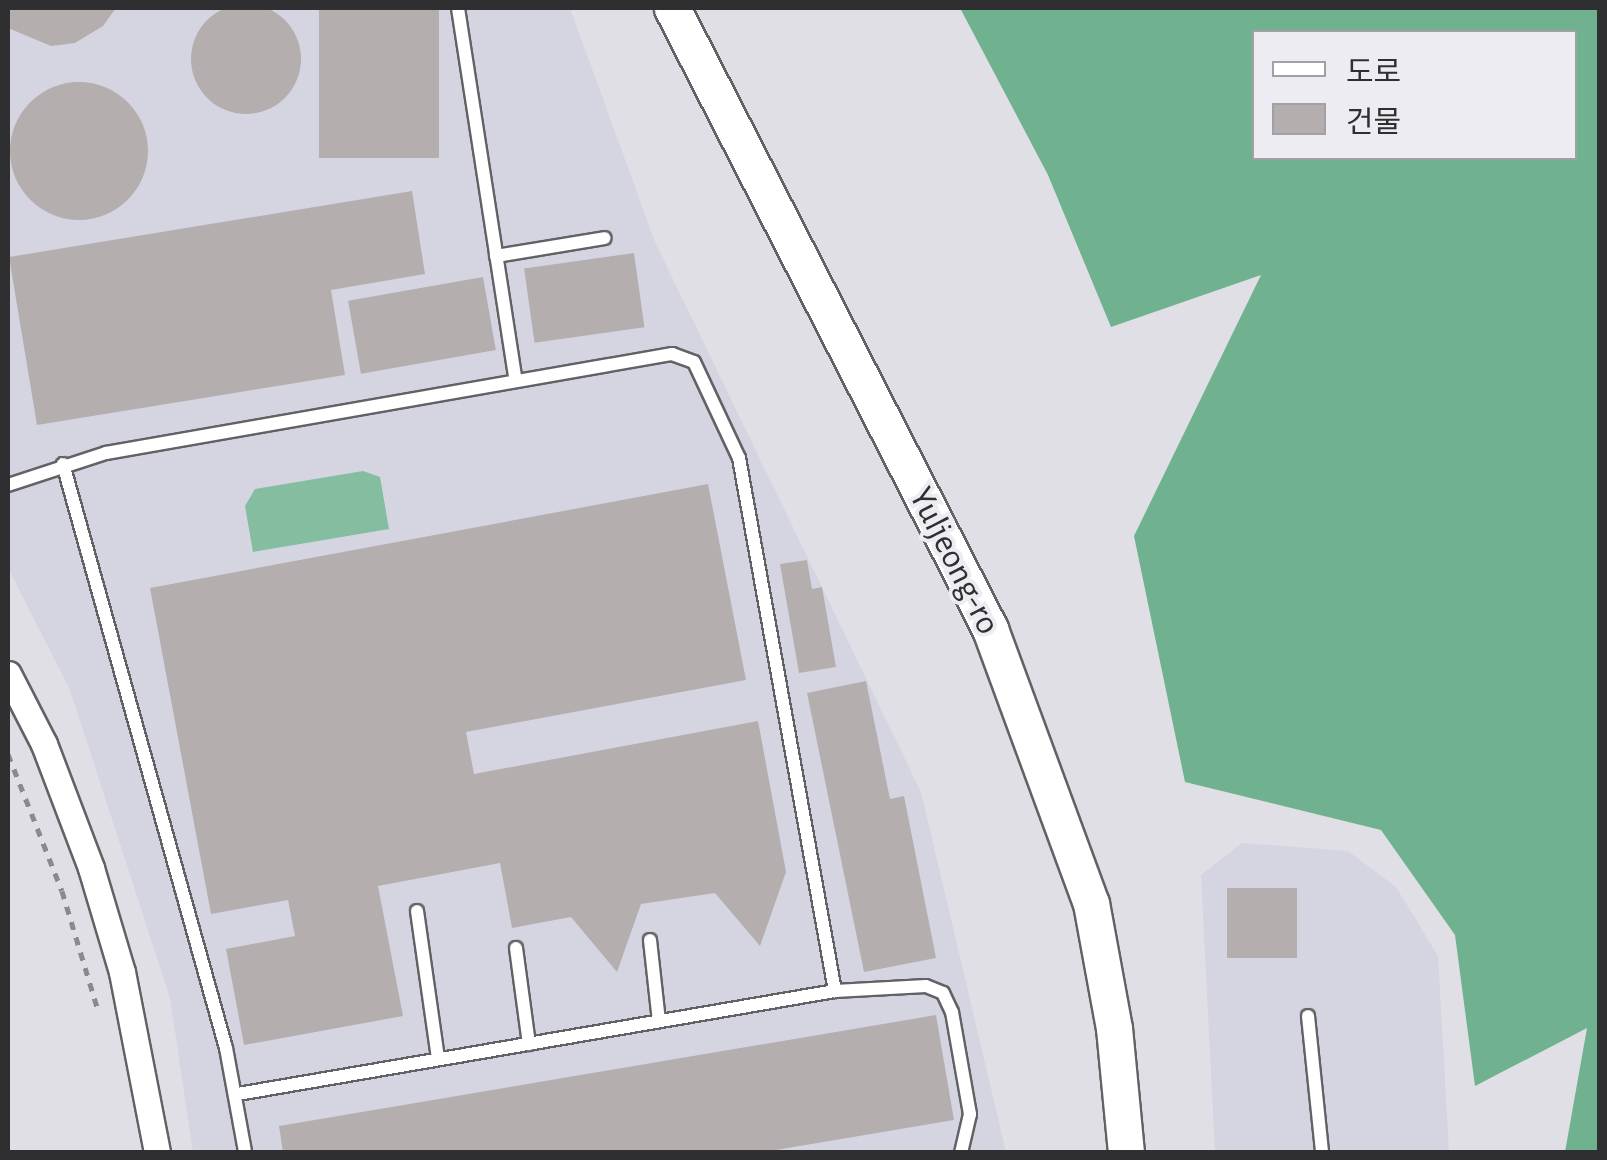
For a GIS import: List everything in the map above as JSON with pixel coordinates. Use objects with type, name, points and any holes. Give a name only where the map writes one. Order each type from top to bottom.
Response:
[{"type":"main road","name":"Yuljeong-ro","points":[[672,8],[990,629],[1090,903],[1114,1028],[1126,1152]]},
{"type":"street","points":[[8,674],[44,744],[91,868],[122,972],[157,1152]]},
{"type":"lane","points":[[458,8],[516,381]]},
{"type":"lane","points":[[496,256],[605,238]]},
{"type":"lane","points":[[8,483],[63,464],[672,354],[700,370],[739,458],[835,991]]},
{"type":"lane","points":[[63,464],[238,1094],[245,1152]]},
{"type":"lane","points":[[418,911],[438,1059]]},
{"type":"lane","points":[[650,940],[659,1022]]},
{"type":"lane","points":[[516,948],[529,1044]]},
{"type":"lane","points":[[238,1094],[835,991],[916,986],[943,993],[970,1114],[961,1152]]},
{"type":"lane","points":[[1308,1016],[1322,1152]]},
{"type":"path","points":[[8,754],[62,891],[100,1015]]},
{"type":"shaded area","points":[[8,8],[570,8],[655,242],[921,792],[1006,1152],[193,1152],[170,998],[70,690],[8,568]]},
{"type":"shaded area","points":[[1242,843],[1348,851],[1396,887],[1438,956],[1449,1152],[1215,1152],[1201,875]]},
{"type":"green space","points":[[960,8],[1599,8],[1599,1152],[1565,1152],[1587,1028],[1475,1086],[1455,935],[1381,830],[1185,782],[1134,536],[1261,275],[1111,327],[1048,175]]},
{"type":"green space","points":[[363,471],[380,477],[389,529],[253,552],[245,506],[255,489]]},
{"type":"building","points":[[246,4],[267,8],[285,20],[297,38],[301,59],[297,80],[285,98],[267,110],[246,114],[225,110],[207,98],[195,80],[191,59],[195,38],[207,20],[225,8]]},
{"type":"building","points":[[8,8],[116,8],[103,26],[75,43],[51,46],[8,28]]},
{"type":"building","points":[[319,8],[439,8],[439,158],[319,158]]},
{"type":"building","points":[[79,82],[105,87],[128,102],[143,125],[148,151],[143,177],[128,200],[105,215],[79,220],[53,215],[30,200],[15,177],[10,151],[15,125],[30,102],[53,87]]},
{"type":"building","points":[[412,191],[425,274],[331,290],[345,375],[37,425],[9,257]]},
{"type":"building","points":[[634,253],[644,327],[535,343],[524,268]]},
{"type":"building","points":[[483,277],[496,350],[361,374],[348,301]]},
{"type":"building","points":[[708,484],[746,680],[466,732],[474,774],[758,721],[786,872],[760,946],[715,893],[641,904],[617,972],[571,917],[512,928],[500,863],[378,886],[403,1016],[244,1045],[226,949],[295,936],[288,900],[211,914],[150,588]]},
{"type":"building","points":[[807,560],[812,589],[822,587],[836,667],[799,673],[780,564]]},
{"type":"building","points":[[866,681],[890,799],[904,796],[936,958],[864,972],[807,693]]},
{"type":"building","points":[[1227,888],[1297,888],[1297,958],[1227,958]]},
{"type":"building","points":[[936,1015],[954,1120],[764,1152],[283,1152],[279,1126]]}]
